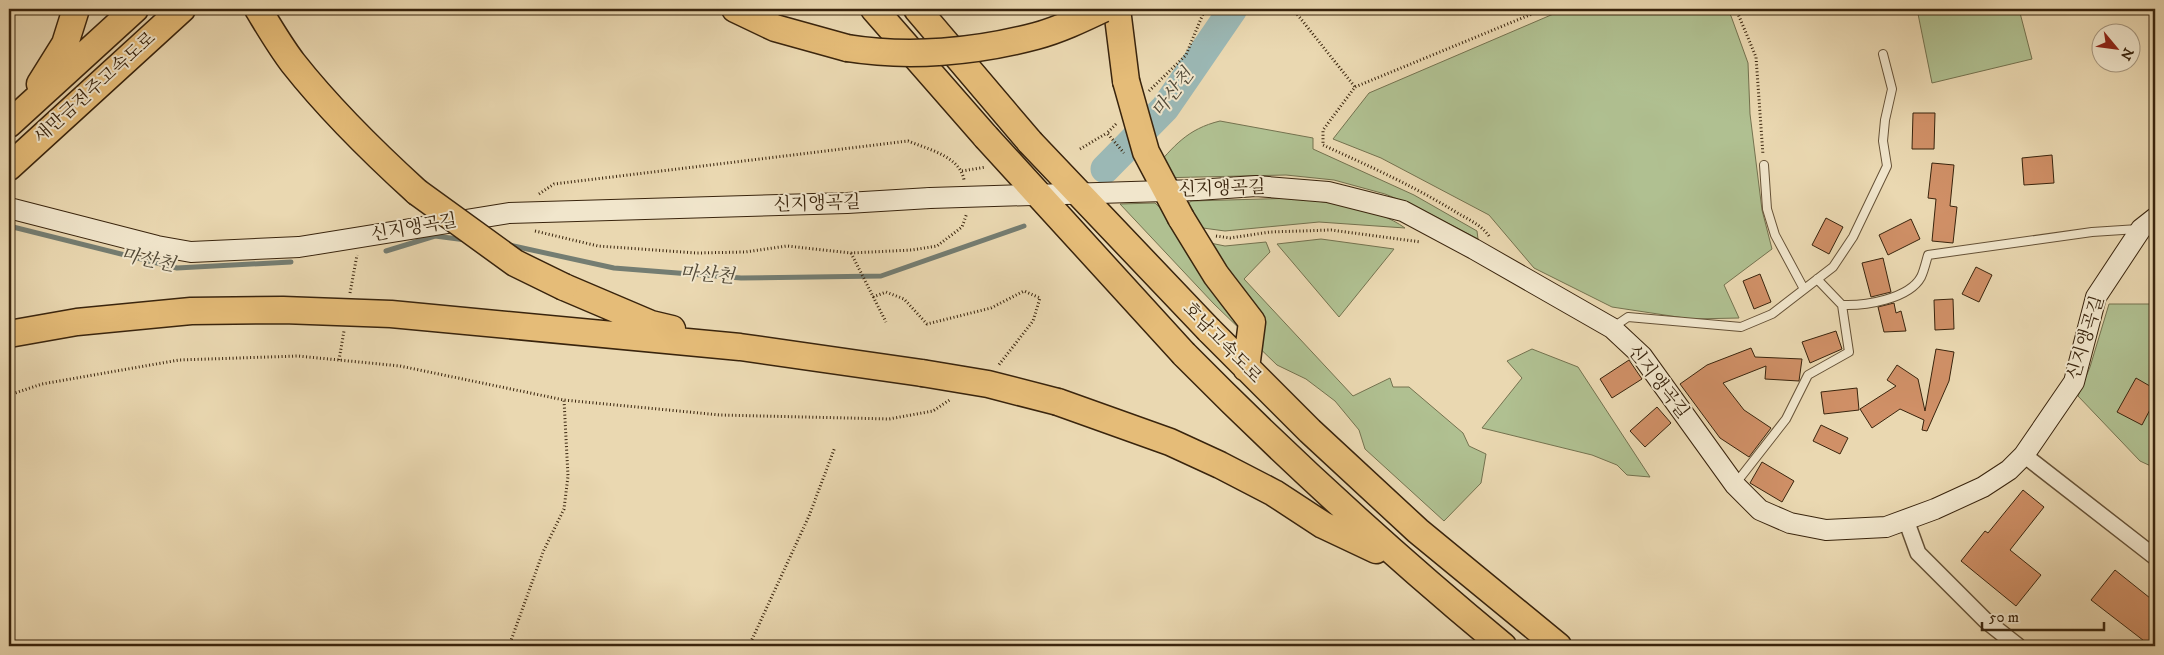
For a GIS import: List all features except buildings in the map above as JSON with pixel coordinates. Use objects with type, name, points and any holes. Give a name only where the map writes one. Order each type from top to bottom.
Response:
[{"type":"highway","points":[[15,118],[65,44],[76,9]]},
{"type":"highway","name":"새만금전주고속도로","points":[[15,118],[135,9]]},
{"type":"highway","name":"새만금전주고속도로","points":[[9,166],[182,9]]},
{"type":"highway","points":[[258,9],[292,61],[324,101],[383,162],[417,192],[515,263],[564,287],[651,324],[740,347]]},
{"type":"highway","points":[[735,9],[775,28],[847,48],[873,53],[918,53],[1000,44],[1038,36],[1104,9]]},
{"type":"highway","name":"호남고속도로","points":[[874,9],[986,138],[1184,354],[1259,430],[1406,564],[1503,646]]},
{"type":"highway","name":"호남고속도로","points":[[917,9],[1030,142],[1246,368],[1310,431],[1418,531],[1558,646]]},
{"type":"highway","points":[[1117,9],[1137,86],[1146,152],[1181,218],[1216,274],[1252,322],[1246,368]]},
{"type":"highway","points":[[9,334],[77,322],[191,311],[283,310],[391,314],[740,347],[922,373],[988,384],[1058,402],[1170,442],[1274,493],[1323,525],[1406,564]]},
{"type":"street","name":"신지앵곡길","points":[[9,208],[157,246],[191,252],[299,247],[474,217],[509,213],[847,203],[930,198],[1197,190],[1256,186],[1328,192],[1403,211],[1612,328],[1642,356],[1735,485],[1760,510],[1790,523],[1826,530],[1886,527],[1983,487],[2009,470],[2024,455],[2074,382],[2096,297],[2148,224]]},
{"type":"street","points":[[2024,455],[2155,557]]},
{"type":"street","points":[[1906,520],[1918,553],[1985,620],[2018,646]]},
{"type":"lane","points":[[1612,328],[1628,317],[1741,327],[1772,314],[1833,267],[1853,237],[1887,166],[1883,141],[1885,120],[1892,89],[1883,54]]},
{"type":"lane","points":[[1764,165],[1767,210],[1775,235],[1804,289]]},
{"type":"lane","points":[[1842,305],[1860,306],[1900,295],[1920,279],[1928,255],[2148,224]]},
{"type":"lane","points":[[1735,485],[1786,419],[1808,375],[1849,352],[1842,305],[1817,279]]},
{"type":"path","points":[[1137,86],[1186,55],[1205,9]]},
{"type":"path","points":[[1293,9],[1356,87]]},
{"type":"path","points":[[1494,243],[1485,229],[1448,206],[1395,178],[1323,145],[1323,130],[1356,87],[1544,9]]},
{"type":"path","points":[[1736,9],[1756,57],[1764,165]]},
{"type":"path","points":[[1080,149],[1107,133],[1121,119]]},
{"type":"path","points":[[1107,133],[1116,142]]},
{"type":"path","points":[[962,171],[991,166]]},
{"type":"path","points":[[1208,235],[1230,238],[1270,232],[1331,230],[1426,242]]},
{"type":"path","points":[[349,299],[359,238]]},
{"type":"path","points":[[851,253],[886,322]]},
{"type":"path","points":[[873,297],[886,292],[904,299],[927,324],[992,308],[1024,291],[1040,298],[1033,321],[995,370]]},
{"type":"path","points":[[339,360],[344,329]]},
{"type":"path","points":[[9,395],[42,384],[179,360],[298,356],[400,366],[564,400],[720,414],[889,419],[934,411],[957,395]]},
{"type":"path","points":[[508,646],[543,552],[564,509],[568,476],[564,400]]},
{"type":"path","points":[[749,646],[809,516],[835,447]]},
{"type":"green space","points":[[1565,9],[1726,9],[1731,16],[1748,63],[1750,114],[1762,210],[1772,249],[1724,285],[1739,318],[1691,319],[1612,307],[1534,268],[1489,215],[1381,158],[1333,139],[1369,93]]},
{"type":"green space","points":[[1917,9],[2019,9],[2032,59],[1932,83]]},
{"type":"green space","points":[[1220,121],[1313,138],[1313,149],[1414,195],[1477,231],[1478,239],[1417,207],[1385,194],[1334,180],[1286,175],[1155,178],[1152,171],[1182,140],[1209,124]]},
{"type":"green space","points":[[1298,198],[1368,211],[1381,215],[1405,228],[1319,222],[1225,231],[1203,228],[1179,207],[1192,201]]},
{"type":"green space","points":[[1155,203],[1195,240],[1225,246],[1266,242],[1270,252],[1244,279],[1353,396],[1390,378],[1393,387],[1409,387],[1463,433],[1469,446],[1486,454],[1481,483],[1444,521],[1365,449],[1359,430],[1335,401],[1306,379],[1277,365],[1214,304],[1120,204]]},
{"type":"green space","points":[[1321,239],[1394,249],[1339,317],[1277,244]]},
{"type":"green space","points":[[2109,304],[2155,304],[2155,468],[2140,461],[2078,396],[2090,367]]},
{"type":"green space","points":[[1532,349],[1578,367],[1650,477],[1627,475],[1617,465],[1592,455],[1482,428],[1522,378],[1507,361]]},
{"type":"waterway","name":"마산천","points":[[1105,169],[1165,108],[1233,9]]},
{"type":"waterway","name":"마산천","points":[[9,226],[177,268],[291,262]]},
{"type":"waterway","name":"마산천","points":[[509,245],[614,268],[741,278],[881,276],[1024,226]]},
{"type":"waterway","name":"마산천","points":[[386,251],[435,236],[466,240]]}]
